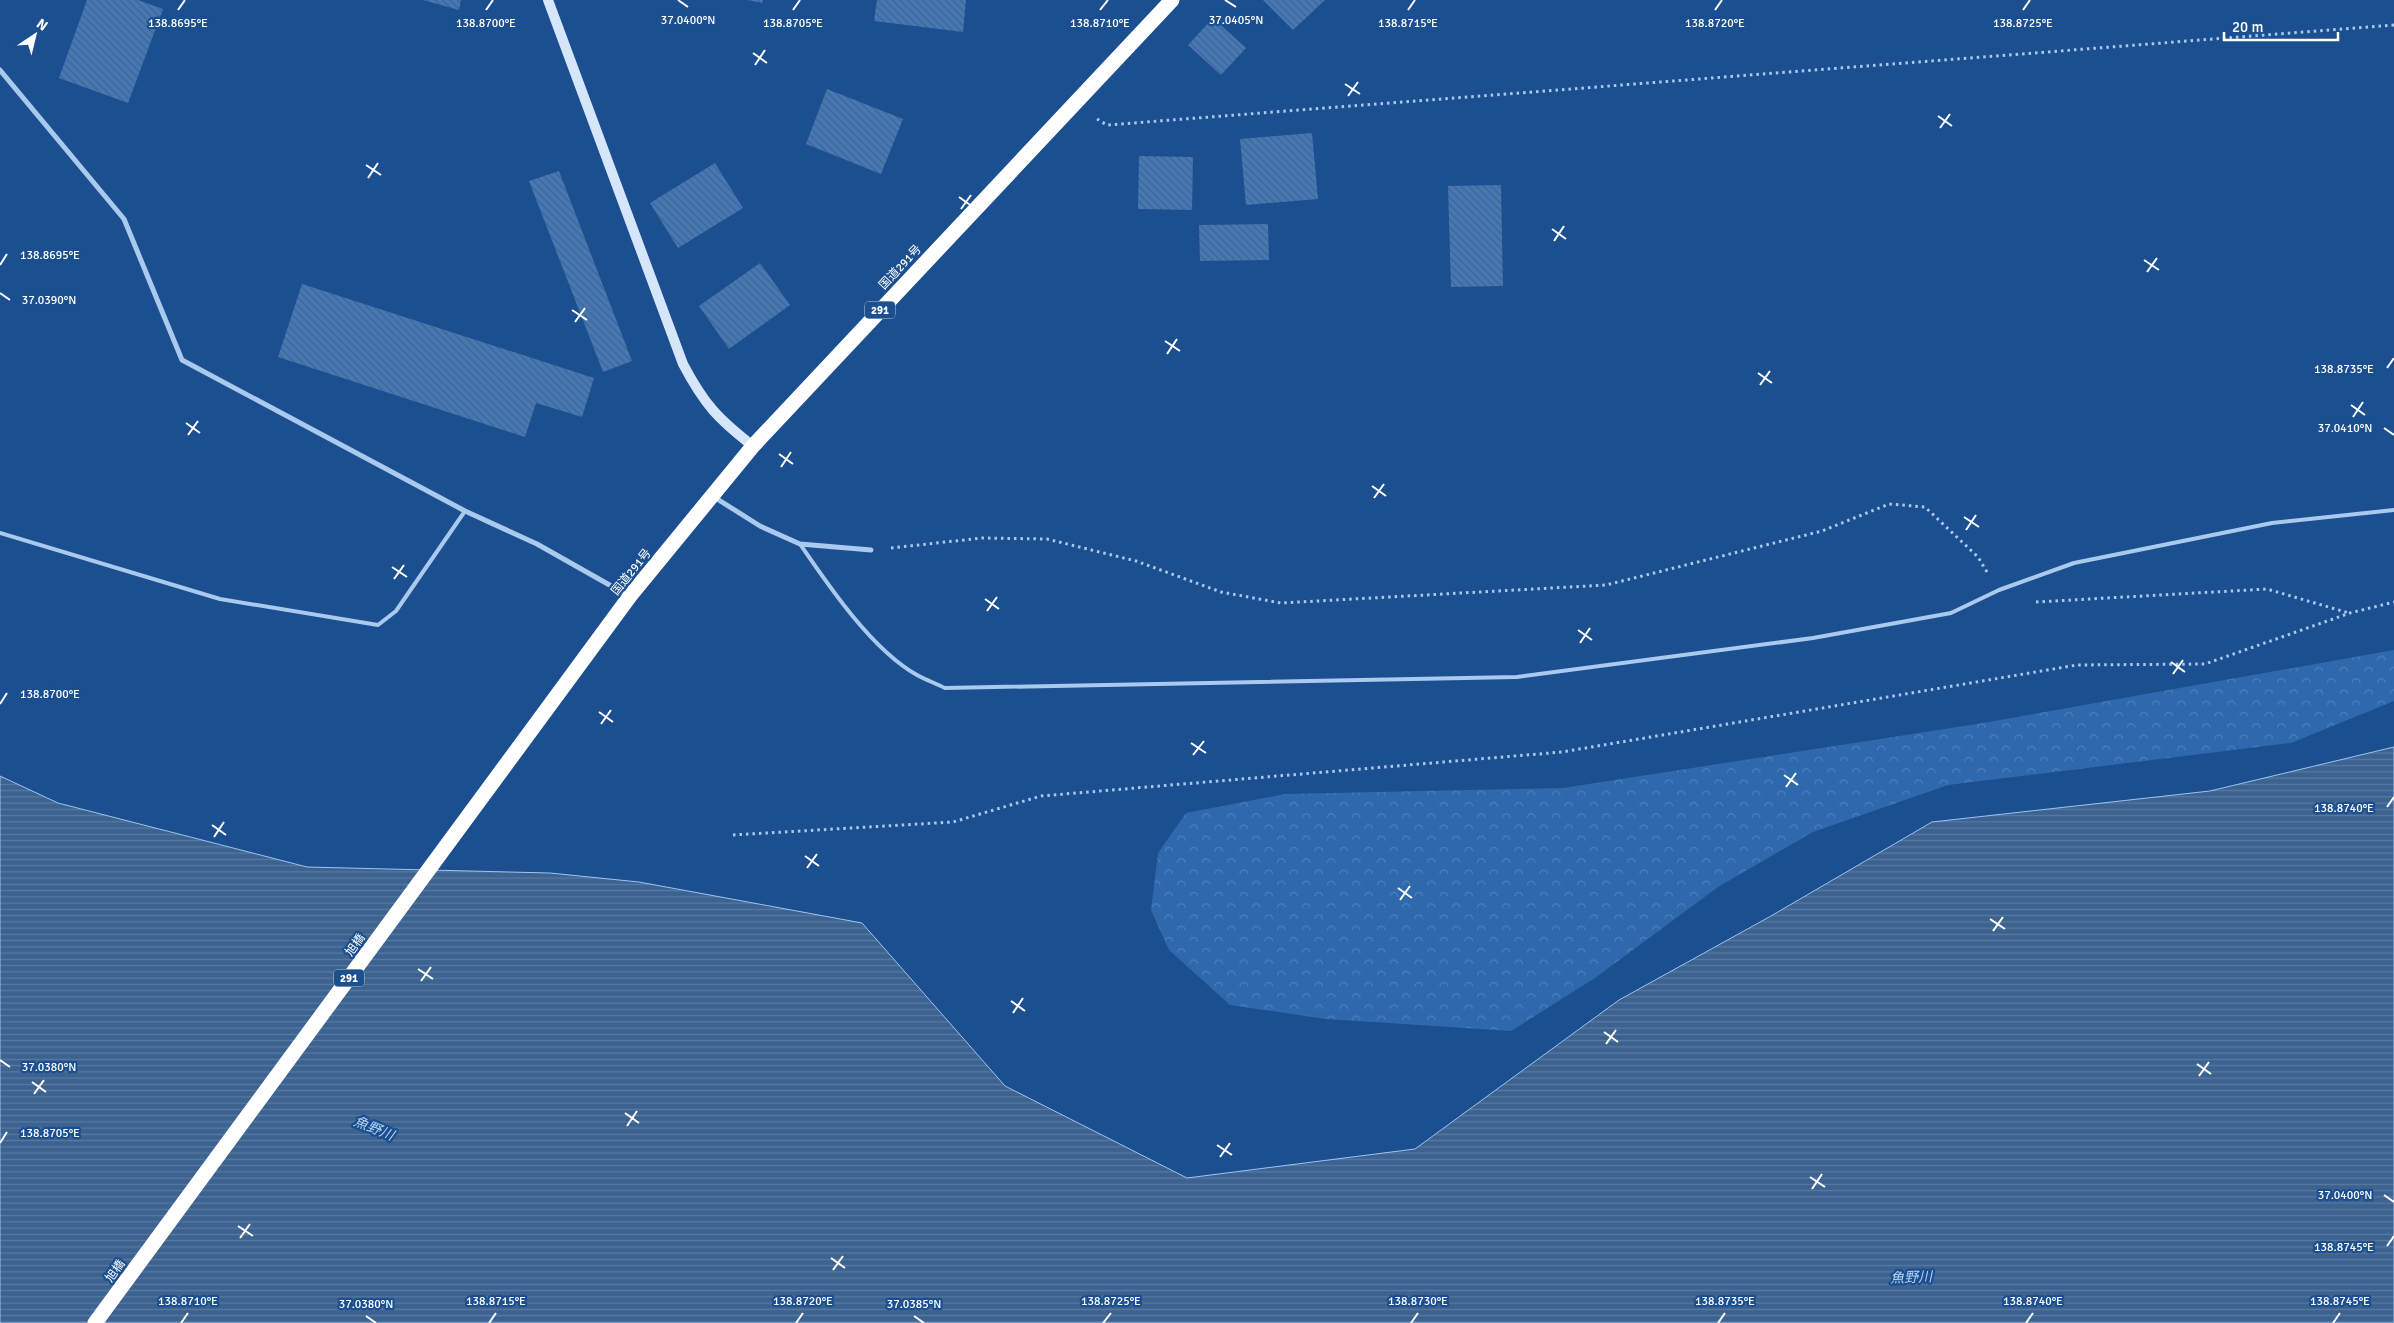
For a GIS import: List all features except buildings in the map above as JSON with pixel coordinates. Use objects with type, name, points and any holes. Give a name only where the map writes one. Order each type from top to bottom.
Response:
[{"type":"highway","name":"国道291号","points":[[603,633],[630,596],[753,446],[1172,0]]},
{"type":"highway","name":"旭橋","points":[[96,1323],[603,633]]},
{"type":"street","points":[[548,0],[683,364],[700,396],[724,424],[753,446]]},
{"type":"street","points":[[0,70],[124,219],[182,360],[465,511],[537,544],[630,596]]},
{"type":"street","points":[[713,497],[760,526],[800,544],[871,550]]},
{"type":"lane","points":[[800,544],[836,597],[884,650],[915,674],[944,688],[1517,677],[1813,638],[1951,614],[1999,590],[2074,563],[2272,523],[2394,510]]},
{"type":"lane","points":[[0,533],[220,599],[378,625],[396,611],[465,511]]},
{"type":"path","points":[[1073,105],[1107,125],[2394,24]]},
{"type":"path","points":[[871,550],[982,538],[1047,539],[1136,561],[1221,592],[1281,603],[1606,585],[1822,531],[1889,504],[1925,507],[1978,558],[1999,590],[2030,602],[2267,589],[2350,613]]},
{"type":"path","points":[[733,835],[953,822],[1040,796],[1562,752],[2077,665],[2205,664],[2350,613],[2394,602]]},
{"type":"green space","points":[[2394,650],[2394,701],[2291,743],[1948,785],[1813,832],[1718,887],[1595,978],[1511,1031],[1326,1019],[1230,1005],[1169,950],[1151,910],[1158,853],[1186,813],[1285,794],[1563,788],[1977,724]]},
{"type":"water","name":"魚野川","points":[[2394,747],[2394,1323],[0,1323],[0,776],[58,803],[307,867],[550,873],[639,882],[862,923],[1005,1086],[1187,1178],[1415,1149],[1619,1000],[1771,916],[1932,822],[2210,791]]}]
